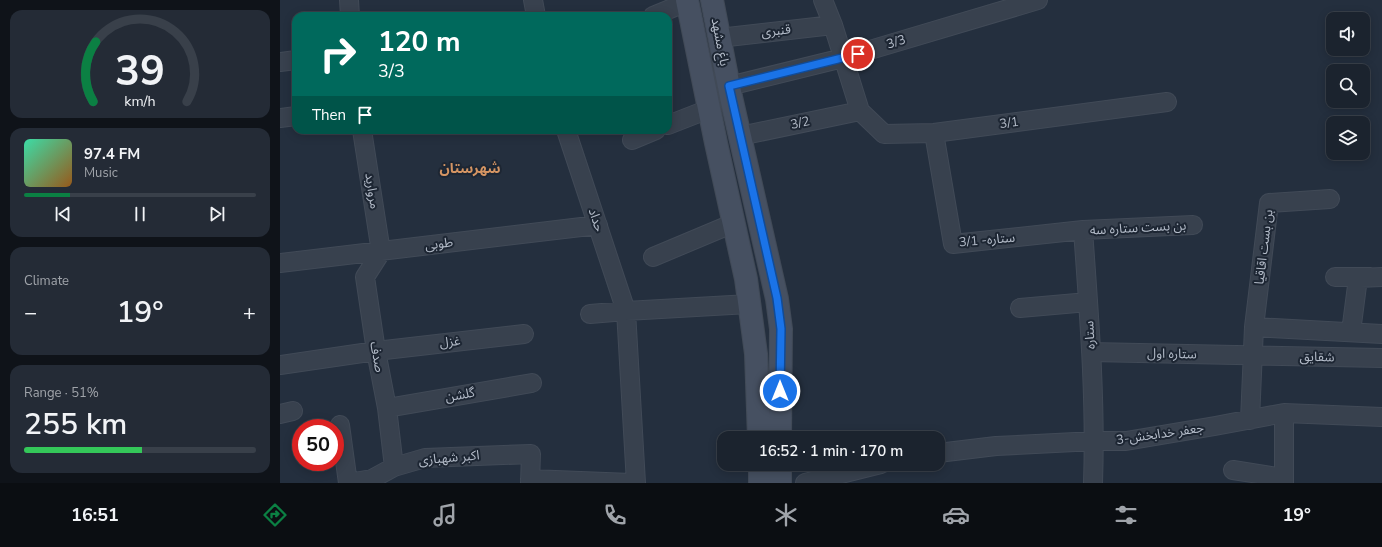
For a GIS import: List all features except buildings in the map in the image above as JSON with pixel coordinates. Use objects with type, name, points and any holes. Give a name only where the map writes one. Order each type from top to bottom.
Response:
[{"type":"main road","name":"باغ مشهد","points":[[712,0],[729,86],[777,298],[781,329],[780,431]]},
{"type":"main road","name":"باغ مشهد","points":[[687,1],[740,249],[756,354],[759,431]]},
{"type":"main road","points":[[728,197],[734,202],[743,202],[750,197],[753,190]]},
{"type":"main road","points":[[740,249],[744,242],[750,238],[757,237],[764,240]]},
{"type":"main road","points":[[760,471],[760,483]]},
{"type":"main road","points":[[780,471],[780,483]]},
{"type":"street","points":[[349,0],[350,12]]},
{"type":"street","points":[[533,0],[535,12]]},
{"type":"street","points":[[823,0],[833,25],[860,111]]},
{"type":"street","name":"3/3","points":[[729,86],[843,58],[1038,0]]},
{"type":"street","points":[[662,12],[687,1]]},
{"type":"street","name":"قنبری","points":[[719,38],[833,25]]},
{"type":"street","points":[[280,62],[292,60]]},
{"type":"street","name":"3/1","points":[[860,111],[884,134],[934,133],[1167,102]]},
{"type":"street","points":[[672,123],[709,109]]},
{"type":"street","name":"3/2","points":[[740,136],[860,111]]},
{"type":"street","points":[[280,118],[292,116]]},
{"type":"street","name":"ستاره- 3/1","points":[[934,133],[953,244],[1083,230]]},
{"type":"street","name":"مروارید","points":[[363,134],[381,252]]},
{"type":"street","name":"حداد","points":[[567,134],[626,310],[636,483]]},
{"type":"street","points":[[632,140],[646,134]]},
{"type":"street","name":"بن بست اقاقیا","points":[[1254,327],[1269,203],[1330,199]]},
{"type":"street","points":[[653,257],[734,223]]},
{"type":"street","name":"طوبی","points":[[280,263],[598,225]]},
{"type":"street","name":"بن بست ستاره سه","points":[[1083,230],[1193,225]]},
{"type":"street","name":"ستاره","points":[[1083,230],[1095,441],[1094,483]]},
{"type":"street","name":"صدف","points":[[381,252],[366,277],[376,351],[387,408],[394,467]]},
{"type":"street","points":[[1335,277],[1382,277]]},
{"type":"street","points":[[1351,332],[1358,278],[1382,277]]},
{"type":"street","points":[[1020,308],[1088,302]]},
{"type":"street","points":[[590,314],[626,310],[749,304]]},
{"type":"street","points":[[1250,420],[1254,327],[1382,334]]},
{"type":"street","name":"غزل","points":[[280,365],[376,351],[524,334]]},
{"type":"street","name":"ستاره اول","points":[[1091,352],[1253,356]]},
{"type":"street","name":"شقایق","points":[[1253,356],[1382,358]]},
{"type":"street","name":"گلشن","points":[[387,408],[532,383]]},
{"type":"street","points":[[1233,470],[1284,481],[1284,413]]},
{"type":"street","name":"جعفر خدابخش-3","points":[[945,452],[996,446],[1126,441],[1284,413],[1382,417]]},
{"type":"street","points":[[344,449],[348,483]]},
{"type":"street","name":"اکبر شهبازی","points":[[348,483],[372,481],[394,467],[424,458],[531,454],[530,481]]},
{"type":"street","points":[[805,483],[853,471]]},
{"type":"street","points":[[530,481],[630,483]]},
{"type":"district","name":"شهرستان","points":[[470,168]]},
{"type":"route","points":[[780,391],[781,329],[777,298],[729,86],[858,54]]}]
